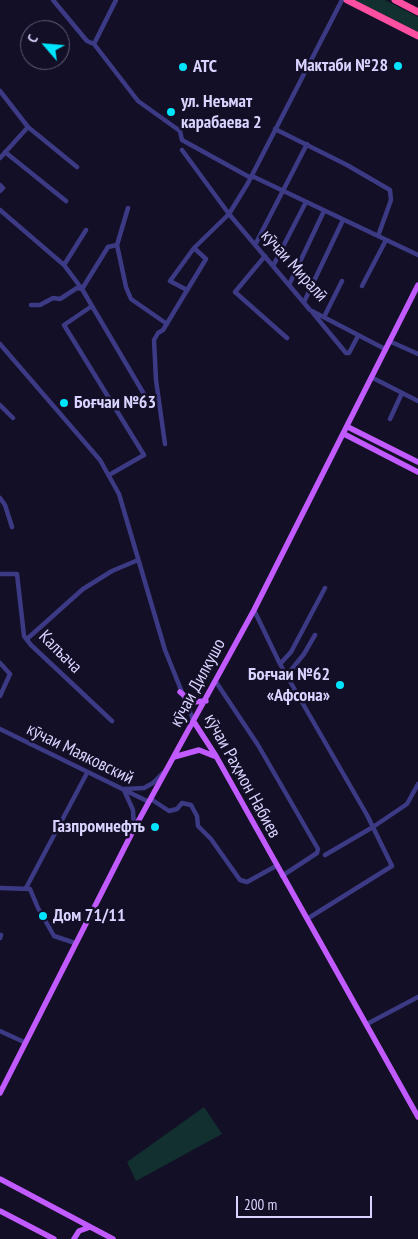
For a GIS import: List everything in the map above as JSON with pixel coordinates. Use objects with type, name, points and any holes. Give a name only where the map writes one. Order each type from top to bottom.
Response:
[{"type":"highway","points":[[347,0],[418,36]]},
{"type":"highway","points":[[395,0],[418,12]]},
{"type":"main road","name":"кӯчаи Дилкушо","points":[[0,1093],[134,829],[206,701],[254,610],[418,285]]},
{"type":"main road","points":[[348,427],[418,462]]},
{"type":"main road","points":[[344,434],[418,472]]},
{"type":"main road","points":[[180,692],[192,702],[206,701]]},
{"type":"main road","name":"кӯчаи Раҳмон Набиев","points":[[194,722],[216,756],[418,1117]]},
{"type":"main road","points":[[174,757],[199,750],[216,756]]},
{"type":"main road","points":[[0,1179],[113,1239]]},
{"type":"main road","points":[[0,1211],[54,1239]]},
{"type":"main road","points":[[74,1239],[79,1231],[90,1227]]},
{"type":"street","points":[[53,0],[87,41],[94,44],[138,101],[180,131],[182,140],[251,177],[418,256]]},
{"type":"street","points":[[94,44],[116,0]]},
{"type":"street","points":[[187,290],[170,282],[194,248],[229,214],[251,177],[342,0]]},
{"type":"street","points":[[0,92],[28,127],[77,167]]},
{"type":"street","points":[[0,158],[28,127]]},
{"type":"street","points":[[275,129],[307,144],[390,190],[391,200],[378,236]]},
{"type":"street","points":[[256,245],[307,144]]},
{"type":"street","name":"кӯчаи Миралӣ","points":[[182,150],[229,214],[310,310],[385,349]]},
{"type":"street","points":[[5,152],[66,201]]},
{"type":"street","points":[[0,185],[3,188],[0,191]]},
{"type":"street","points":[[274,266],[306,202]]},
{"type":"street","points":[[128,208],[117,245],[126,287],[131,299],[167,324]]},
{"type":"street","points":[[0,210],[64,265],[82,289],[150,406],[160,403]]},
{"type":"street","points":[[289,285],[324,210]]},
{"type":"street","points":[[304,302],[343,220]]},
{"type":"street","points":[[64,265],[86,230]]},
{"type":"street","points":[[362,286],[386,240]]},
{"type":"street","points":[[82,289],[108,247],[117,245]]},
{"type":"street","points":[[165,444],[154,340],[167,324],[206,259],[194,248]]},
{"type":"street","points":[[265,256],[236,292],[287,338]]},
{"type":"street","points":[[324,317],[342,281]]},
{"type":"street","points":[[31,305],[40,305],[53,298],[60,299],[77,288],[82,289]]},
{"type":"street","points":[[92,306],[64,325],[144,455],[108,475]]},
{"type":"street","points":[[310,310],[346,353],[349,353],[358,336]]},
{"type":"street","points":[[389,341],[418,354]]},
{"type":"street","name":"кӯчаи Раҳмон Набиев","points":[[0,344],[100,460],[119,494],[159,634],[180,692],[194,722]]},
{"type":"street","points":[[371,377],[418,400]]},
{"type":"street","points":[[390,419],[402,393]]},
{"type":"street","points":[[0,405],[13,418]]},
{"type":"street","points":[[0,498],[5,505],[12,527]]},
{"type":"street","points":[[27,639],[83,589],[112,571],[138,560]]},
{"type":"street","name":"Калъача","points":[[0,574],[17,574],[22,620],[27,639],[112,721]]},
{"type":"street","points":[[280,664],[291,652],[325,588]]},
{"type":"street","points":[[254,610],[280,664],[373,827],[392,866],[307,919]]},
{"type":"street","points":[[287,675],[304,654],[315,635]]},
{"type":"street","points":[[0,663],[9,671],[10,678],[0,696]]},
{"type":"street","points":[[216,682],[258,745],[318,849],[317,853],[282,876]]},
{"type":"street","name":"кӯчаи Маяковский","points":[[0,729],[87,773],[169,811],[177,809],[182,804],[192,805],[197,816],[198,826],[211,839],[240,880],[247,882],[276,866]]},
{"type":"street","points":[[134,829],[133,810],[122,789],[144,788],[153,783],[167,768]]},
{"type":"street","points":[[26,888],[87,773]]},
{"type":"street","points":[[326,856],[406,804],[418,784]]},
{"type":"street","points":[[0,888],[26,888],[34,892],[38,908],[54,936],[75,943]]},
{"type":"street","points":[[367,1024],[418,996]]},
{"type":"street","points":[[0,1031],[26,1043]]},
{"type":"green space","points":[[354,0],[385,0],[418,17],[418,32]]},
{"type":"green space","points":[[204,1107],[222,1134],[136,1181],[127,1162]]},
{"type":"place","name":"Мактаби №28","points":[[398,66]]},
{"type":"place","name":"АТС","points":[[183,67]]},
{"type":"place","name":"ул. Неъмат карабаева 2","points":[[171,112]]},
{"type":"place","name":"Боғчаи №63","points":[[64,403]]},
{"type":"place","name":"Боғчаи №62 «Афсона»","points":[[340,685]]},
{"type":"place","name":"Газпромнефть","points":[[155,827]]},
{"type":"place","name":"Дом 71/11","points":[[43,916]]}]
